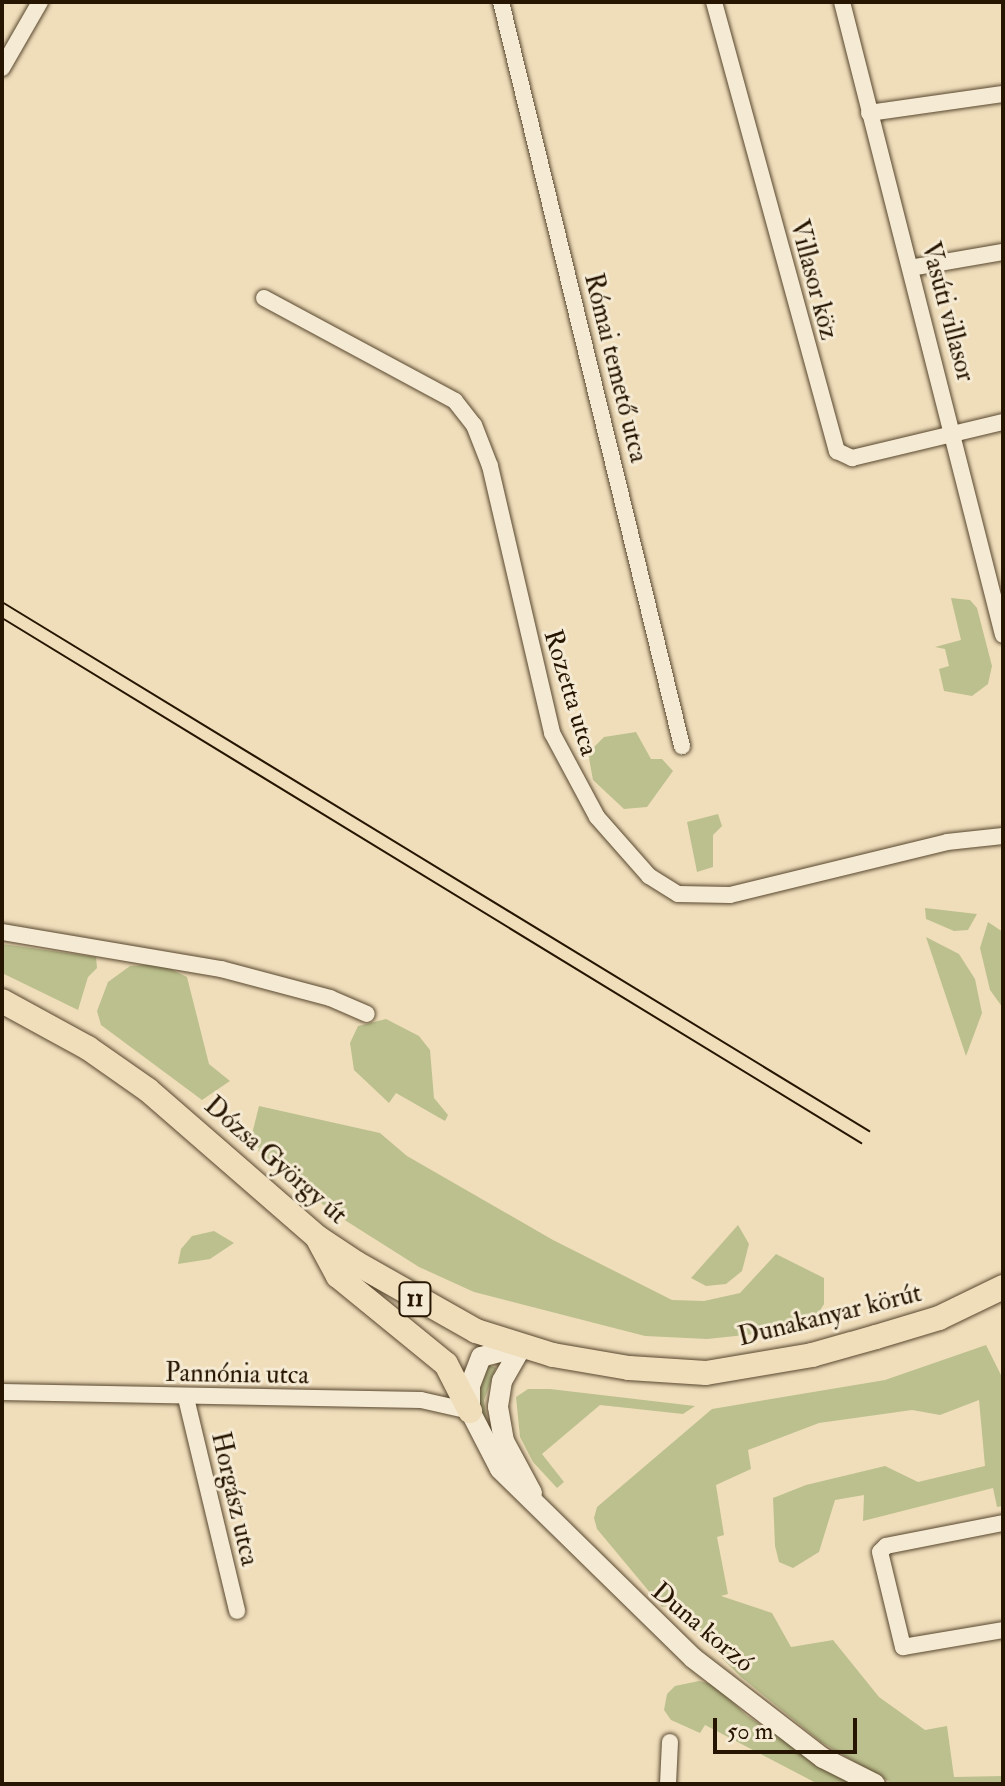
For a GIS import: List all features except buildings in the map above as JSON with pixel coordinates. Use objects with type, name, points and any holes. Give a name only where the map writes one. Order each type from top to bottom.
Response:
[{"type":"main road","name":"Dózsa György út","points":[[2,1001],[88,1048],[148,1090],[317,1237],[417,1300],[476,1331],[522,1346]]},
{"type":"main road","points":[[317,1237],[338,1276],[381,1316],[446,1364],[470,1411]]},
{"type":"main road","name":"Dunakanyar körút","points":[[522,1346],[629,1368],[706,1373],[866,1340],[939,1318],[1003,1287]]},
{"type":"street","points":[[2,68],[40,2]]},
{"type":"street","name":"Római temető utca","points":[[501,2],[682,746]]},
{"type":"street","name":"Villasor köz","points":[[714,2],[837,451],[852,458],[954,431],[1003,422]]},
{"type":"street","name":"Vasúti villasor","points":[[842,2],[954,431],[1003,635]]},
{"type":"street","points":[[869,113],[1003,94]]},
{"type":"street","points":[[910,268],[1003,252]]},
{"type":"street","name":"Rozetta utca","points":[[264,298],[455,401],[474,425],[490,466],[552,733],[597,817],[649,876],[678,894],[730,895],[947,842],[1003,836]]},
{"type":"street","points":[[2,932],[221,969],[330,998],[367,1014]]},
{"type":"street","points":[[470,1411],[470,1386],[481,1357],[522,1346]]},
{"type":"street","name":"Duna korzó","points":[[522,1346],[502,1381],[500,1427],[549,1521]]},
{"type":"street","name":"Pannónia utca","points":[[2,1392],[186,1398],[421,1400],[470,1411]]},
{"type":"street","name":"Horgász utca","points":[[186,1398],[237,1611]]},
{"type":"street","name":"Duna korzó","points":[[470,1411],[500,1469],[549,1521],[693,1658],[823,1758],[875,1784]]},
{"type":"street","points":[[1003,1526],[886,1546],[880,1552],[903,1647],[1003,1630]]},
{"type":"street","points":[[668,1784],[670,1742]]},
{"type":"green space","points":[[951,598],[970,600],[977,608],[992,666],[988,684],[972,696],[944,691],[939,669],[949,666],[945,649],[935,647],[961,640]]},
{"type":"green space","points":[[636,732],[651,759],[662,759],[673,771],[647,807],[624,809],[593,780],[588,753],[604,737]]},
{"type":"green space","points":[[718,814],[722,826],[713,835],[713,867],[697,872],[687,822]]},
{"type":"green space","points":[[925,908],[977,914],[968,930],[954,931],[926,919]]},
{"type":"green space","points":[[988,922],[1003,932],[1003,1008],[990,990],[980,948]]},
{"type":"green space","points":[[926,937],[959,954],[975,979],[982,1013],[966,1056]]},
{"type":"green space","points":[[2,944],[96,957],[97,968],[88,977],[78,1010],[2,973]]},
{"type":"green space","points":[[160,964],[187,977],[209,1064],[230,1081],[202,1100],[101,1025],[97,1011],[108,982],[130,966]]},
{"type":"green space","points":[[386,1019],[419,1036],[430,1050],[434,1098],[448,1115],[445,1121],[396,1093],[389,1103],[354,1070],[350,1043],[358,1026]]},
{"type":"green space","points":[[259,1106],[380,1133],[407,1156],[553,1240],[672,1300],[704,1301],[740,1293],[776,1254],[824,1278],[824,1304],[816,1317],[784,1331],[707,1339],[645,1336],[474,1292],[419,1267],[332,1212],[261,1154],[250,1142]]},
{"type":"green space","points":[[738,1225],[749,1244],[742,1271],[726,1284],[706,1286],[691,1278]]},
{"type":"green space","points":[[214,1231],[234,1243],[210,1259],[178,1264],[181,1249],[192,1236]]},
{"type":"green space","points":[[986,1345],[1003,1379],[1003,1506],[997,1507],[993,1488],[863,1521],[864,1495],[835,1500],[819,1552],[793,1568],[779,1562],[775,1546],[773,1498],[806,1485],[885,1466],[918,1482],[985,1466],[979,1400],[940,1415],[912,1410],[819,1423],[748,1450],[751,1469],[716,1485],[724,1535],[717,1537],[728,1594],[721,1596],[772,1613],[791,1647],[833,1640],[879,1697],[925,1730],[947,1726],[954,1777],[1003,1776],[1003,1784],[893,1784],[821,1742],[741,1677],[669,1606],[662,1607],[597,1529],[594,1518],[597,1507],[712,1409],[885,1380]]},
{"type":"green space","points":[[489,1365],[496,1368],[484,1400],[487,1422],[481,1422],[479,1389]]},
{"type":"green space","points":[[528,1389],[695,1406],[683,1414],[600,1405],[542,1454],[564,1482],[557,1488],[533,1462],[520,1437],[516,1397]]},
{"type":"green space","points":[[699,1681],[715,1685],[747,1716],[853,1784],[818,1784],[705,1725],[700,1733],[671,1720],[664,1710],[667,1694],[675,1686]]},
{"type":"tram line","points":[[2,602],[869,1131]]},
{"type":"tram line","points":[[2,618],[861,1143]]}]
